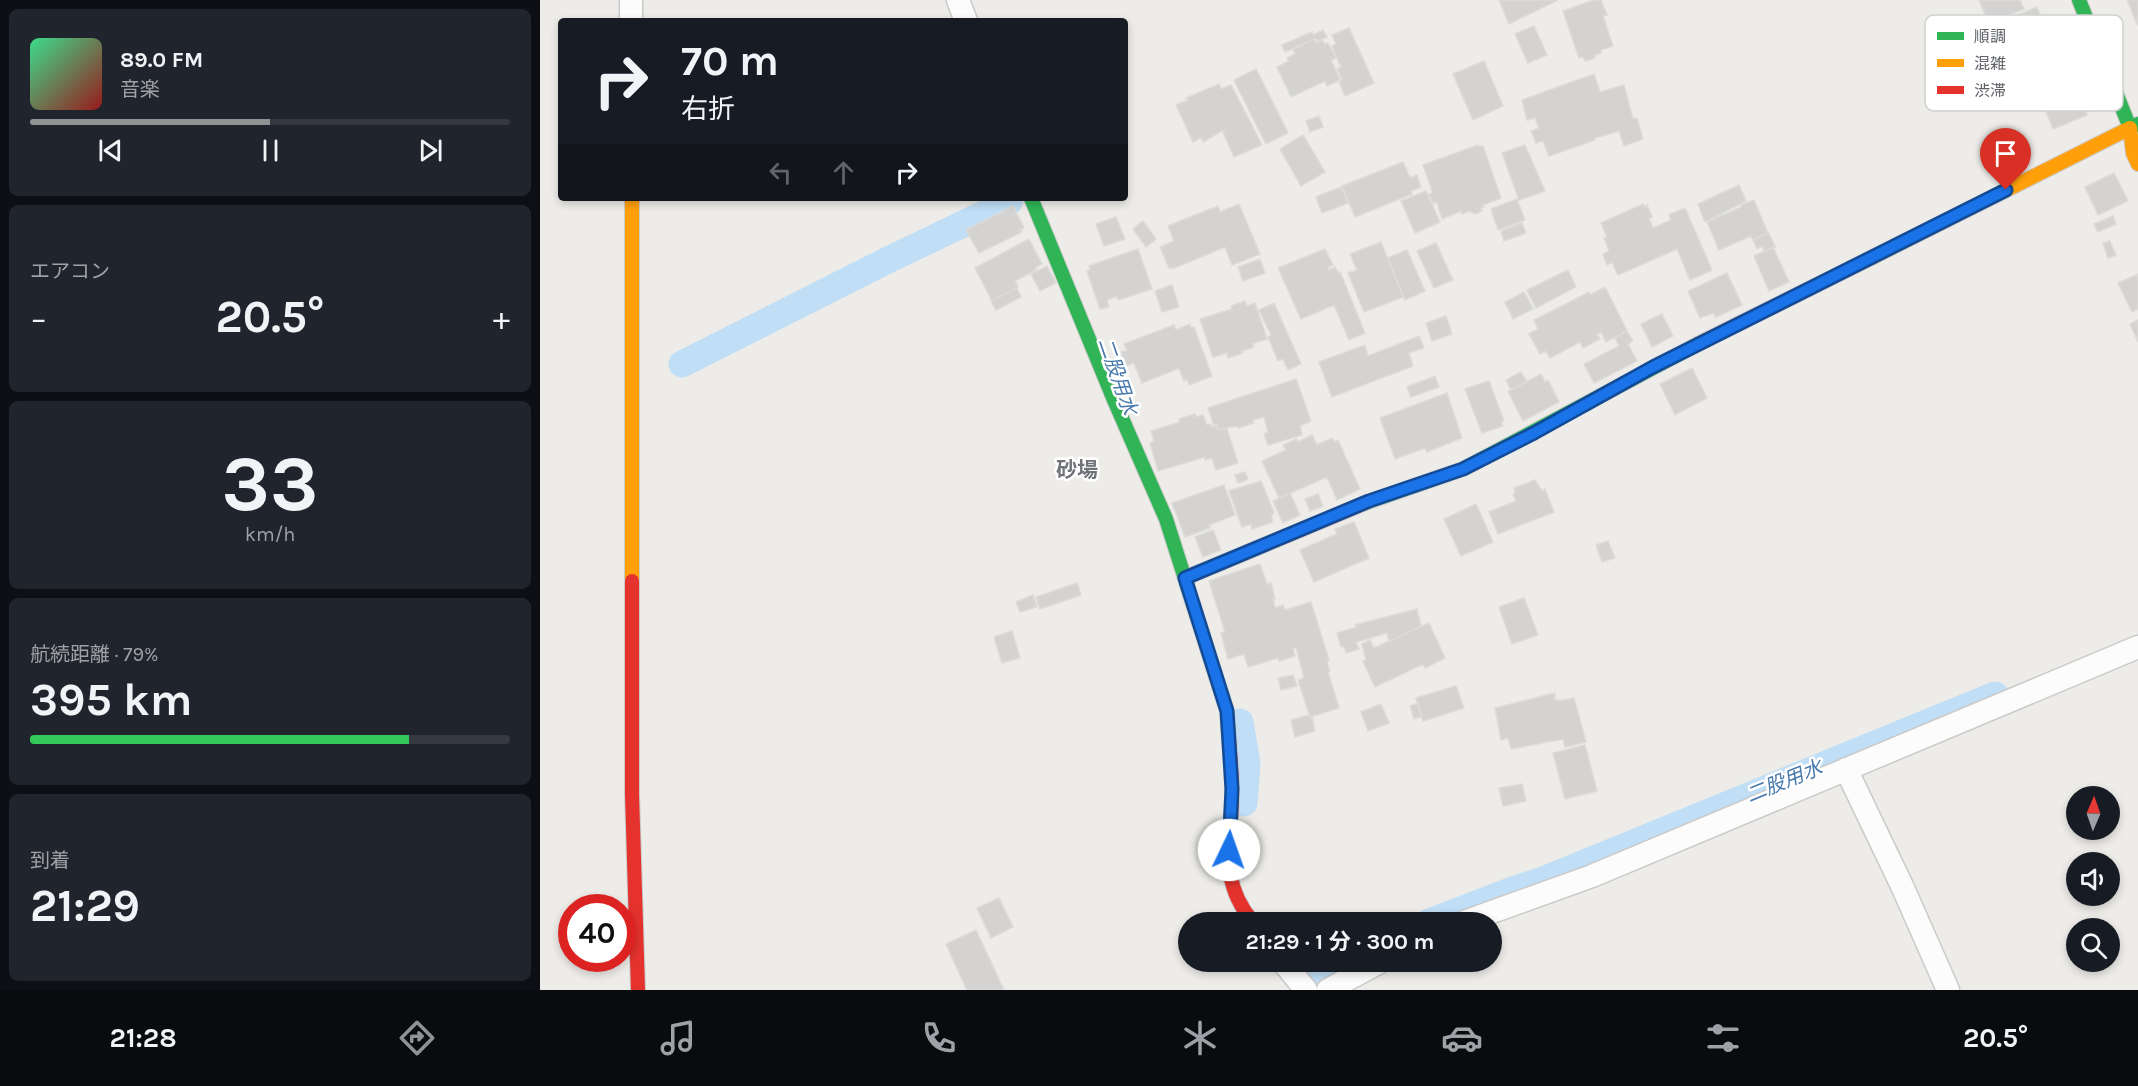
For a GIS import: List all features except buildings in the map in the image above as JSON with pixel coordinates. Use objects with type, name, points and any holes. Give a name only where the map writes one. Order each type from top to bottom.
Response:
[{"type":"street","points":[[631,0],[631,18]]},
{"type":"street","points":[[958,0],[965,18]]},
{"type":"street","points":[[2079,0],[2086,15]]},
{"type":"street","points":[[2123,101],[2134,126],[2133,153],[2138,164]]},
{"type":"street","points":[[1185,578],[1369,501],[1463,469],[1534,433],[1653,367],[2134,126]]},
{"type":"street","points":[[632,201],[632,794],[639,990]]},
{"type":"street","points":[[1031,201],[1113,400],[1166,519],[1227,711],[1232,789],[1228,870],[1244,912]]},
{"type":"street","points":[[1492,912],[1592,876],[2138,647]]},
{"type":"street","points":[[1846,769],[1903,888],[1948,990]]},
{"type":"street","points":[[1291,972],[1306,990]]},
{"type":"street","points":[[1328,990],[1361,972]]},
{"type":"waterway","name":"二股用水","points":[[682,364],[1009,202]]},
{"type":"waterway","name":"二股用水","points":[[1455,912],[1543,880],[1995,695]]},
{"type":"waterway","name":"二股用水","points":[[1240,722],[1247,763],[1244,803]]},
{"type":"waterway","name":"二股用水","points":[[1308,972],[1315,981],[1332,972]]},
{"type":"traffic: fast","points":[[2079,0],[2085,15]]},
{"type":"traffic: fast","points":[[2123,110],[2130,128],[2138,124]]},
{"type":"traffic: fast","points":[[1032,201],[1166,519],[1227,711],[1229,738]]},
{"type":"traffic: fast","points":[[1365,503],[1463,469],[1698,344]]},
{"type":"traffic: slow","points":[[1873,257],[2130,128],[2133,153],[2138,164]]},
{"type":"traffic: slow","points":[[632,201],[632,581]]},
{"type":"traffic: jam","points":[[1698,344],[1873,257]]},
{"type":"traffic: jam","points":[[1185,578],[1365,503]]},
{"type":"traffic: jam","points":[[632,581],[632,794],[638,990]]},
{"type":"traffic: jam","points":[[1229,738],[1232,789],[1230,874],[1234,890],[1246,912]]},
{"type":"district","name":"砂場","points":[[1077,470]]},
{"type":"route","points":[[1229,850],[1232,789],[1227,711],[1185,578],[1369,501],[1463,469],[1534,433],[1653,367],[2006,190]]}]
